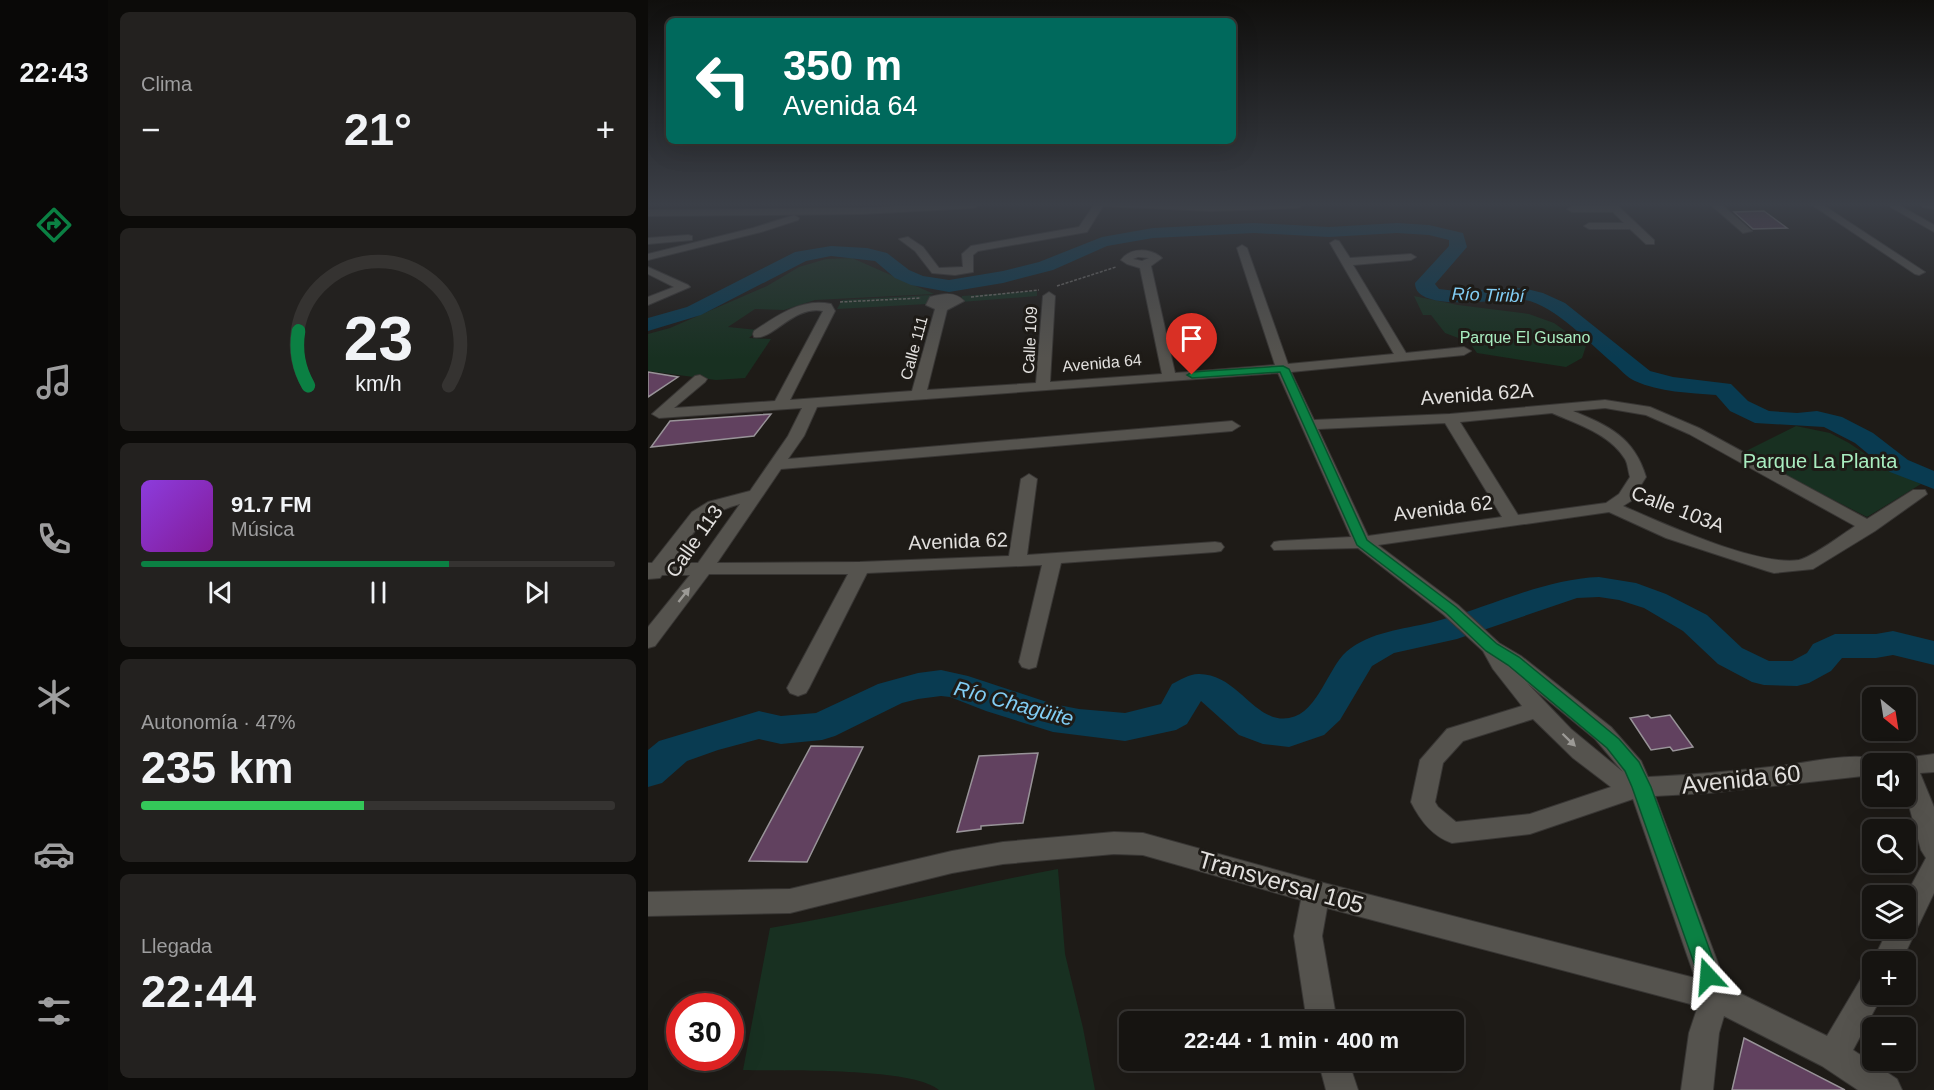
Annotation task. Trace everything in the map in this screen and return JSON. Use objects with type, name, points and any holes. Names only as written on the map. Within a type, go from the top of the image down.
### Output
[{"type":"street","points":[[924,256],[936,271],[955,272],[969,270],[967,256]]},
{"type":"street","points":[[1245,256],[1283,369],[1362,542],[1603,733],[1633,767],[1716,996],[1704,1033],[1698,1090]]},
{"type":"street","points":[[1342,256],[1402,357]]},
{"type":"street","points":[[1893,256],[1919,273]]},
{"type":"street","points":[[1346,262],[1411,257]]},
{"type":"street","points":[[1145,264],[1169,376]]},
{"type":"street","points":[[648,270],[684,287],[648,301]]},
{"type":"street","name":"Calle 109","points":[[1043,386],[1047,291]]},
{"type":"street","points":[[759,334],[796,309],[816,306],[827,308],[829,311],[780,406]]},
{"type":"street","name":"Calle 111","points":[[918,396],[942,307]]},
{"type":"street","name":"Avenida 64","points":[[700,379],[659,414],[1283,369],[1464,351]]},
{"type":"street","name":"Calle 113","points":[[648,641],[703,570],[796,436],[812,403]]},
{"type":"street","name":"Avenida 62A","points":[[1308,425],[1450,418],[1605,404],[1650,411],[1694,431],[1869,527]]},
{"type":"street","name":"Calle 103A","points":[[1554,409],[1590,424],[1616,440],[1634,460],[1638,477],[1625,497],[1611,507]]},
{"type":"street","points":[[1450,418],[1514,522]]},
{"type":"street","points":[[774,465],[1232,426]]},
{"type":"street","points":[[1017,561],[1029,479]]},
{"type":"street","name":"Calle 103A","points":[[1611,507],[1671,534],[1774,567],[1806,566],[1919,494]]},
{"type":"street","name":"Calle 113","points":[[651,573],[698,516],[714,506],[753,495]]},
{"type":"street","name":"Avenida 62","points":[[1280,546],[1362,542],[1611,507]]},
{"type":"street","name":"Avenida 62","points":[[651,573],[860,568],[1017,561],[1215,547]]},
{"type":"street","points":[[1029,662],[1053,559]]},
{"type":"street","points":[[798,688],[860,568]]},
{"type":"street","points":[[1476,633],[1498,663],[1538,709],[1582,752],[1613,778],[1641,787]]},
{"type":"street","name":"Avenida 60","points":[[1538,709],[1455,735],[1432,760],[1423,802],[1429,814],[1452,833],[1530,824],[1641,787],[1709,784],[1862,766]]},
{"type":"street","points":[[1916,765],[1934,763]]},
{"type":"street","points":[[1916,790],[1934,850]]},
{"type":"street","name":"Transversal 105","points":[[648,904],[790,901],[992,855],[1114,843],[1143,844],[1316,893],[1716,996],[1833,1055],[1886,1090]]},
{"type":"street","points":[[1916,903],[1934,866]]},
{"type":"street","points":[[1316,893],[1308,936],[1320,1011]]},
{"type":"street","points":[[1833,1055],[1862,1004]]},
{"type":"street","points":[[1336,1071],[1342,1090]]},
{"type":"path","points":[[971,297],[1047,291],[1116,267]]},
{"type":"path","points":[[838,302],[924,298]]},
{"type":"green space","points":[[852,258],[934,294],[815,300],[784,310],[755,309],[728,327],[758,330],[749,338],[771,339],[745,378],[716,380],[648,371],[648,334],[670,328],[767,286],[799,267],[826,259]]},
{"type":"green space","points":[[1037,291],[1037,296],[961,302],[962,296]]},
{"type":"green space","points":[[931,295],[927,304],[837,309],[842,300]]},
{"type":"green space","name":"Parque El Gusano","points":[[1414,296],[1458,305],[1529,314],[1554,323],[1586,346],[1582,358],[1566,367],[1477,353],[1469,342],[1445,333],[1431,315],[1423,315]]},
{"type":"green space","name":"Parque La Planta","points":[[1796,426],[1830,433],[1889,470],[1921,484],[1867,517],[1742,453]]},
{"type":"green space","points":[[1058,869],[1065,954],[1095,1090],[939,1090],[925,1083],[903,1077],[876,1074],[744,1070],[770,928]]},
{"type":"building","points":[[648,372],[678,377],[648,397]]},
{"type":"building","points":[[771,414],[754,436],[651,447],[670,421]]},
{"type":"building","points":[[1648,715],[1651,718],[1670,715],[1693,747],[1673,751],[1670,747],[1651,750],[1630,718]]},
{"type":"building","points":[[811,746],[863,747],[807,862],[749,861]]},
{"type":"building","points":[[1038,753],[1023,823],[981,826],[981,829],[957,832],[979,756]]},
{"type":"building","points":[[1744,1038],[1845,1090],[1732,1090]]},
{"type":"waterway","name":"Río Tiribí","points":[[648,325],[694,311],[802,256]]},
{"type":"waterway","name":"Río Tiribí","points":[[877,256],[902,274],[918,281],[949,286],[1003,277],[1046,266],[1070,256]]},
{"type":"waterway","name":"Río Tiribí","points":[[1450,256],[1425,283],[1425,288],[1432,293],[1456,297],[1513,294],[1536,297],[1558,307],[1642,376],[1673,384],[1723,389],[1739,406],[1764,418],[1797,420],[1817,418],[1833,422],[1864,438],[1899,466],[1934,481]]},
{"type":"waterway","name":"Río Chagüite","points":[[648,772],[673,751],[711,738],[759,725],[781,730],[822,726],[891,693],[941,683],[955,685],[999,702],[1053,718],[1125,727],[1163,720],[1174,714],[1185,693],[1198,687],[1217,692],[1252,725],[1263,730],[1289,733],[1311,725],[1327,710],[1360,658],[1384,644],[1445,631],[1575,588],[1599,587],[1619,590],[1636,593],[1655,601],[1695,623],[1730,656],[1764,673],[1797,674],[1819,662],[1825,652],[1835,646],[1876,646],[1893,643],[1934,653]]},
{"type":"route","points":[[1192,375],[1283,369],[1362,542],[1451,610],[1491,648],[1514,661],[1603,733],[1633,767],[1708,976]]}]
